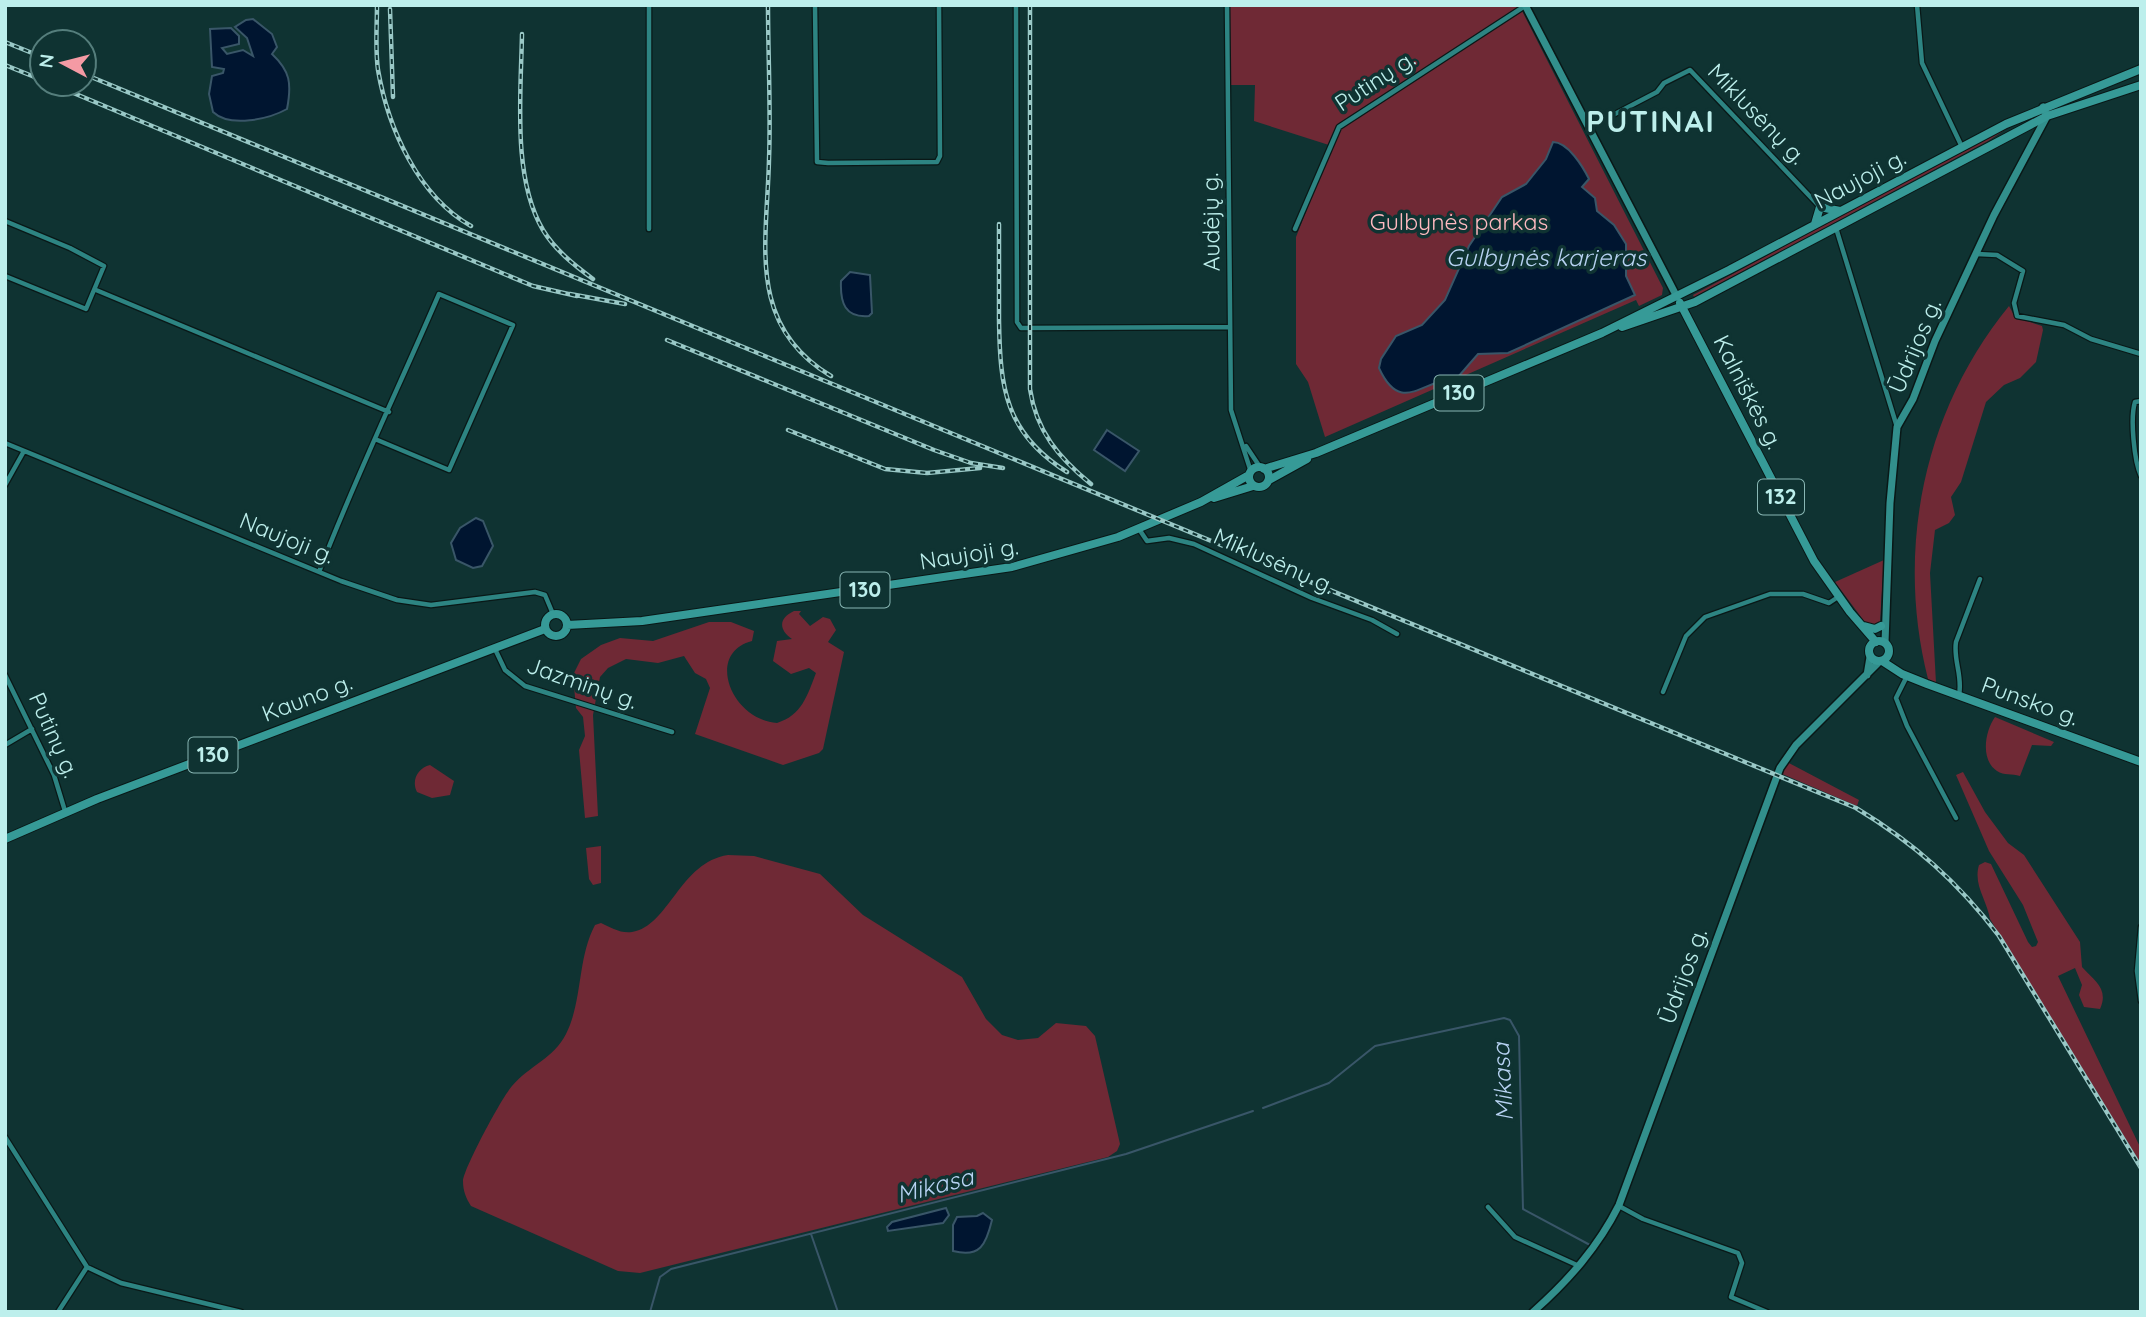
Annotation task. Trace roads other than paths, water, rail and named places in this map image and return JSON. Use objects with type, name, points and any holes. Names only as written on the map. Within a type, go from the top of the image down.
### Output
[{"type":"main road","name":"Putinų g.","points":[[1525,6],[1677,297]]},
{"type":"main road","name":"Naujoji g.","points":[[1269,480],[1316,453],[1602,333],[1677,297],[2043,107],[2141,69]]},
{"type":"main road","name":"Naujoji g.","points":[[1602,333],[1682,307],[2047,117],[2141,85]]},
{"type":"main road","points":[[2043,107],[2047,117]]},
{"type":"main road","name":"Ūdrijos g.","points":[[1866,679],[1883,622],[1896,427],[1913,399],[1935,341],[2047,117]]},
{"type":"main road","points":[[1815,224],[1820,207],[1840,211]]},
{"type":"main road","name":"Kalniškės g.","points":[[1677,297],[1814,561],[1875,646]]},
{"type":"main road","name":"Naujoji g.","points":[[1262,468],[1316,453]]},
{"type":"main road","points":[[1262,468],[1269,480]]},
{"type":"main road","name":"130","points":[[1250,474],[1262,468]]},
{"type":"main road","name":"Naujoji g.","points":[[567,625],[642,621],[990,572],[1055,557],[1139,529],[1201,502],[1250,474]]},
{"type":"main road","points":[[1250,474],[1254,486]]},
{"type":"main road","name":"130","points":[[1254,486],[1262,487],[1269,480]]},
{"type":"main road","name":"Naujoji g.","points":[[1201,502],[1254,486]]},
{"type":"main road","name":"Kalniškės g.","points":[[1850,612],[1875,646]]},
{"type":"main road","points":[[545,629],[545,620],[552,614],[562,616],[567,625]]},
{"type":"main road","points":[[1862,625],[1871,628],[1883,622]]},
{"type":"main road","name":"130","points":[[545,629],[553,636],[559,635],[567,625]]},
{"type":"main road","name":"Kauno g.","points":[[5,839],[65,811],[545,629]]},
{"type":"main road","name":"Punsko g.","points":[[1875,646],[1888,653],[1892,662],[1907,675]]},
{"type":"main road","name":"Punsko g.","points":[[1875,646],[1881,661],[1907,675],[2141,762]]},
{"type":"main road","points":[[1881,661],[1888,653]]},
{"type":"main road","name":"Ūdrijos g.","points":[[1533,1312],[1580,1267],[1619,1206],[1777,775],[1790,752],[1866,679],[1881,661]]},
{"type":"street","points":[[649,5],[649,229]]},
{"type":"street","points":[[815,5],[817,162],[934,163],[940,156],[939,5]]},
{"type":"street","points":[[1016,5],[1017,322],[1021,328],[1230,327]]},
{"type":"street","name":"Audėjų g.","points":[[1227,5],[1231,410],[1241,436],[1250,474]]},
{"type":"street","points":[[1917,5],[1922,63],[1962,147]]},
{"type":"street","name":"Putinų g.","points":[[1295,229],[1339,127],[1525,6]]},
{"type":"street","name":"Miklusėnų g.","points":[[1589,128],[1657,92],[1664,83],[1690,70],[1820,207]]},
{"type":"street","points":[[5,221],[104,266],[89,305],[82,309],[5,275]]},
{"type":"street","points":[[1836,226],[1896,427]]},
{"type":"street","points":[[1977,254],[1997,255],[2023,271],[2014,303],[2017,316],[2064,325],[2091,339],[2141,354]]},
{"type":"street","points":[[96,290],[389,412]]},
{"type":"street","points":[[319,572],[375,439],[439,294],[513,325],[449,470],[375,439]]},
{"type":"street","points":[[2141,401],[2135,402],[2133,414],[2136,462],[2141,476]]},
{"type":"street","name":"Audėjų g.","points":[[1241,436],[1262,468]]},
{"type":"street","name":"Naujoji g.","points":[[5,443],[319,572],[397,600],[422,604],[535,592],[545,594],[552,614]]},
{"type":"street","points":[[5,485],[24,450]]},
{"type":"street","name":"Miklusėnų g.","points":[[1139,529],[1147,541],[1169,538],[1194,544],[1301,593],[1383,625],[1397,634]]},
{"type":"street","points":[[1958,695],[1961,682],[1954,652],[1980,579]]},
{"type":"street","points":[[1663,692],[1686,636],[1705,617],[1770,594],[1803,594],[1829,603],[1839,596]]},
{"type":"street","name":"Jazminų g.","points":[[494,648],[505,670],[525,686],[672,732]]},
{"type":"street","name":"Putinų g.","points":[[5,675],[54,775],[65,811]]},
{"type":"street","points":[[1907,675],[1896,698],[1907,726],[1956,818]]},
{"type":"street","points":[[5,745],[32,729]]},
{"type":"street","points":[[2141,927],[2141,1001]]},
{"type":"street","points":[[5,1137],[87,1267],[121,1283],[241,1312]]},
{"type":"street","points":[[1619,1206],[1643,1219],[1738,1253],[1742,1263],[1731,1297],[1768,1312]]},
{"type":"street","points":[[1488,1207],[1515,1237],[1580,1267]]},
{"type":"street","points":[[58,1312],[87,1267]]},
{"type":"water","points":[[253,19],[272,34],[277,47],[272,54],[283,66],[288,78],[287,109],[260,119],[229,120],[213,112],[209,94],[212,76],[223,73],[224,69],[212,67],[210,29],[231,28],[239,36],[239,44],[222,48],[227,54],[243,50],[253,56],[247,38],[235,27]]},
{"type":"water","name":"Gulbynės karjeras","points":[[1553,142],[1564,146],[1579,162],[1589,179],[1582,187],[1595,198],[1597,211],[1614,225],[1626,244],[1626,276],[1635,295],[1508,353],[1478,354],[1458,377],[1445,379],[1413,392],[1396,390],[1387,382],[1379,368],[1381,359],[1396,336],[1422,325],[1445,300],[1469,246],[1502,197],[1526,184],[1546,159]]},
{"type":"water","points":[[850,272],[870,275],[872,313],[869,316],[849,312],[843,302],[841,281]]},
{"type":"water","points":[[1107,430],[1139,451],[1125,471],[1094,450]]},
{"type":"water","points":[[476,518],[483,521],[493,546],[482,566],[473,568],[456,560],[451,543],[460,528]]},
{"type":"water","points":[[946,1208],[949,1215],[943,1223],[888,1231],[887,1227],[892,1222]]},
{"type":"water","points":[[983,1213],[992,1220],[984,1243],[970,1253],[953,1251],[953,1225],[957,1217]]},
{"type":"waterway","name":"Mikasa","points":[[1263,1108],[1329,1083],[1375,1046],[1504,1018],[1510,1020],[1519,1036],[1523,1209],[1590,1245]]},
{"type":"waterway","name":"Mikasa","points":[[650,1312],[660,1277],[671,1269],[1126,1154],[1253,1111]]},
{"type":"waterway","points":[[811,1234],[838,1312]]},
{"type":"railway","points":[[377,5],[378,70],[389,115],[398,137],[421,179],[452,213],[471,226]]},
{"type":"railway","points":[[768,5],[770,141],[765,251],[767,280],[774,307],[785,332],[804,355],[831,376]]},
{"type":"railway","points":[[1030,5],[1030,389],[1038,418],[1051,442],[1059,454],[1091,484]]},
{"type":"railway","points":[[390,9],[393,97]]},
{"type":"railway","points":[[522,34],[520,135],[526,186],[533,209],[553,244],[593,279]]},
{"type":"railway","points":[[5,42],[28,51]]},
{"type":"railway","points":[[5,65],[28,74]]},
{"type":"railway","points":[[98,80],[1856,808],[1897,835],[1934,865],[1968,898],[1999,936],[2141,1168]]},
{"type":"railway","points":[[85,98],[533,286],[577,296]]},
{"type":"railway","points":[[999,224],[1001,367],[1010,407],[1030,441],[1067,472]]},
{"type":"railway","points":[[570,294],[625,304]]},
{"type":"railway","points":[[667,340],[934,450],[971,463],[1003,468]]},
{"type":"railway","points":[[788,430],[885,469],[927,473],[980,468]]},
{"type":"district","name":"PUTINAI","points":[[1651,122]]},
{"type":"park label","name":"Gulbynės parkas","points":[[1459,222]]}]
